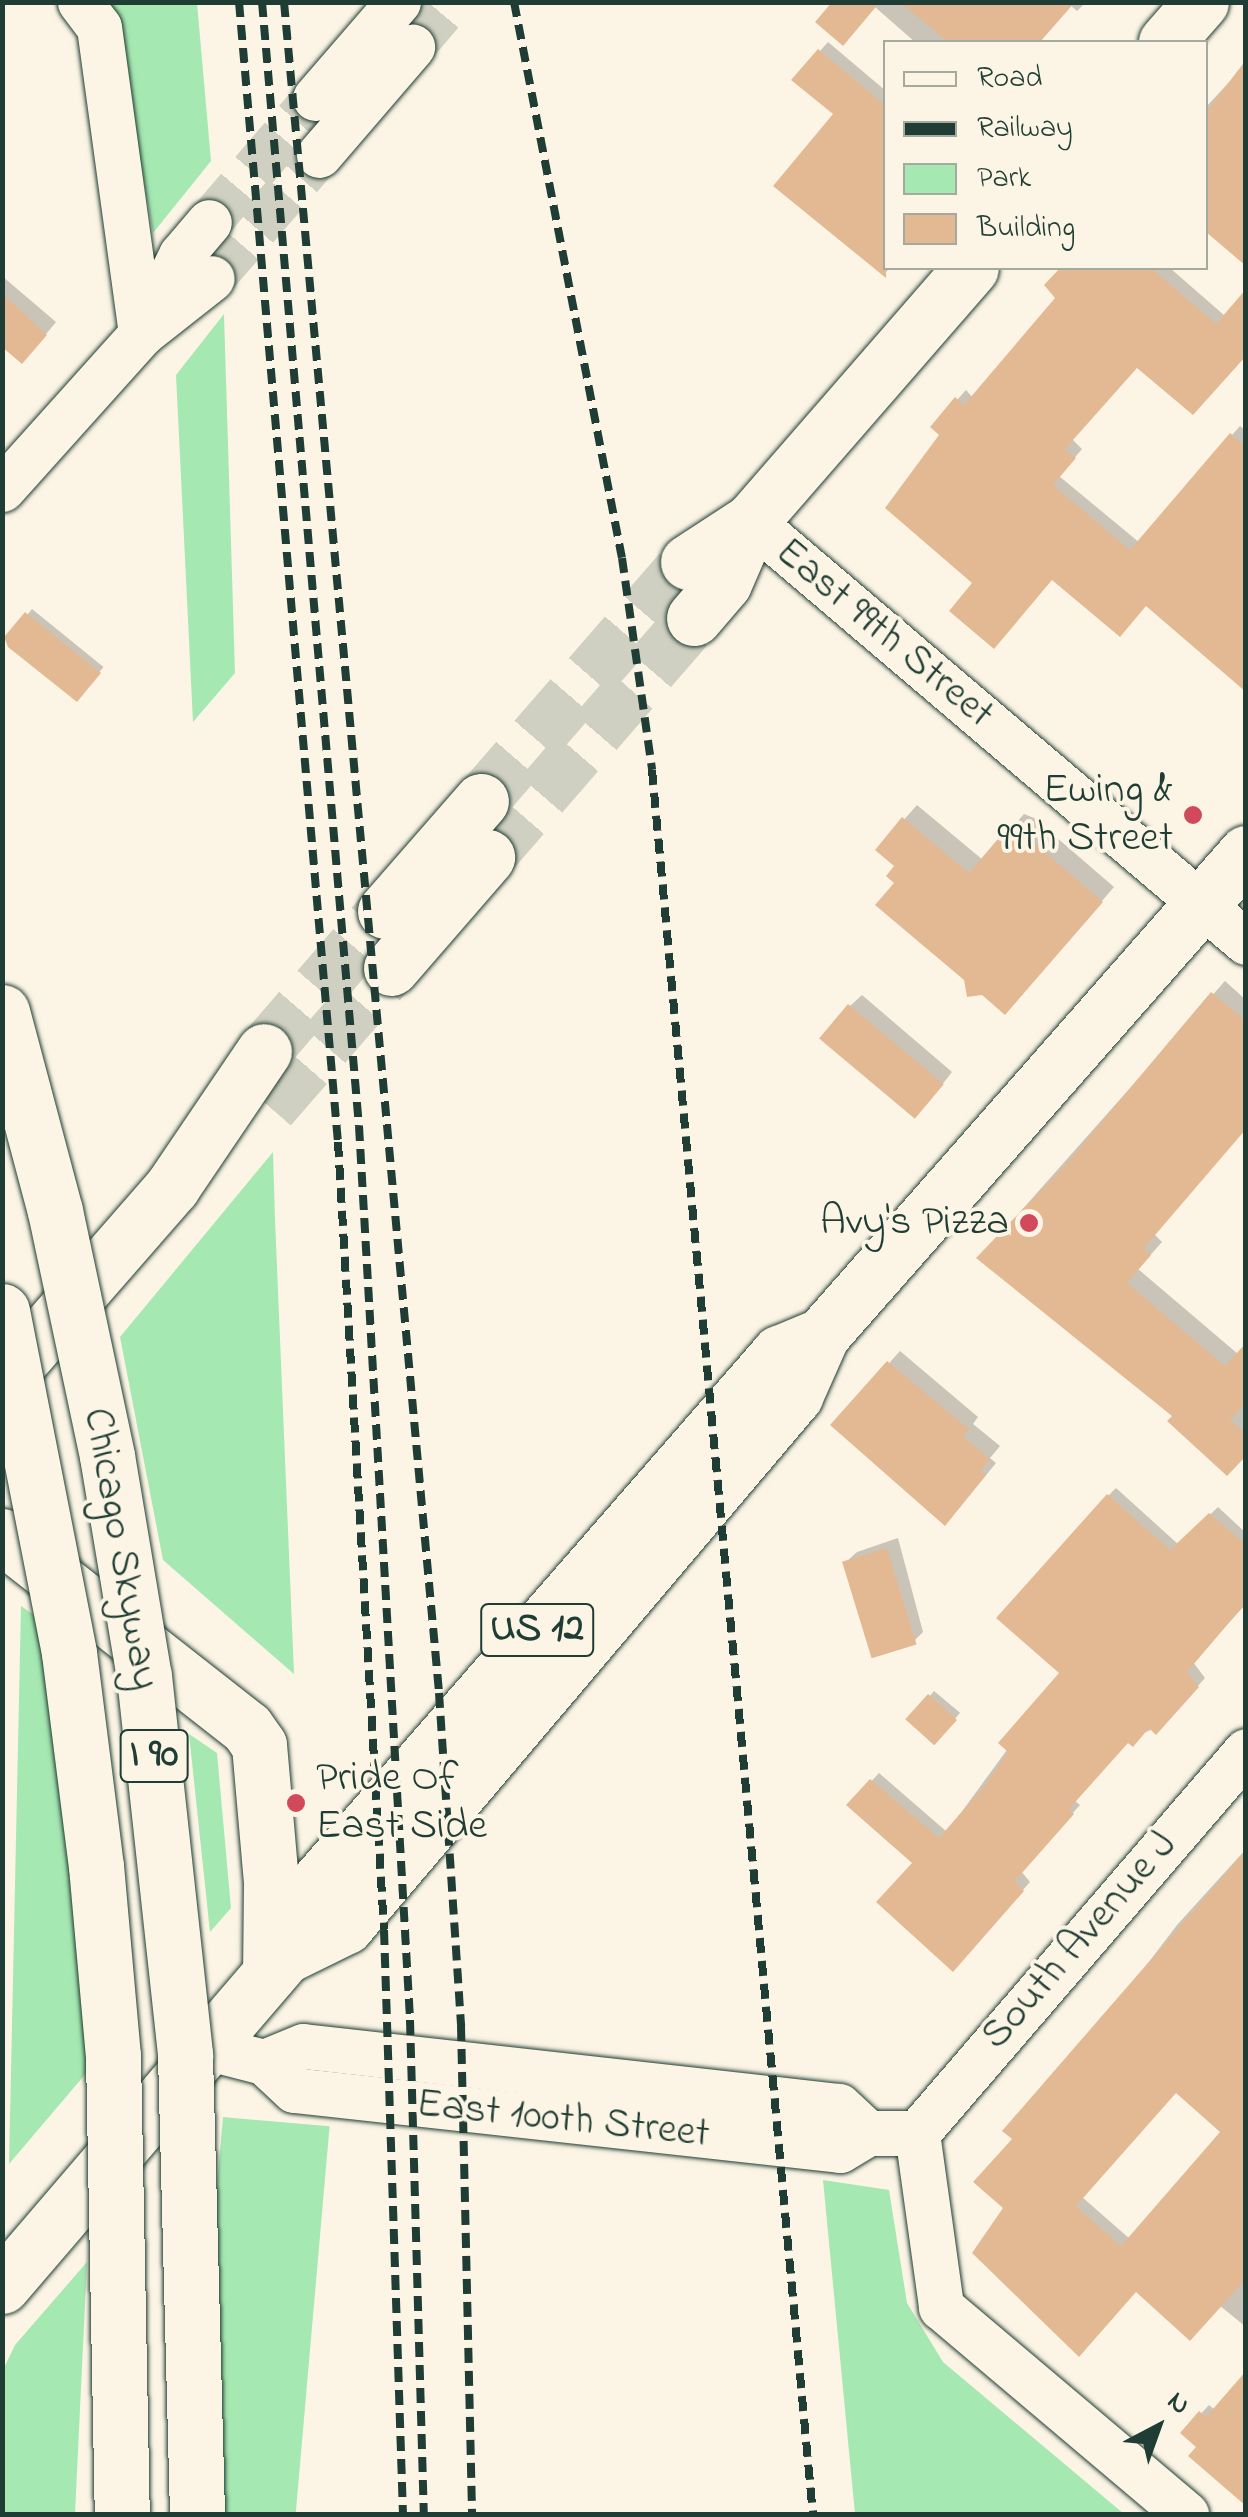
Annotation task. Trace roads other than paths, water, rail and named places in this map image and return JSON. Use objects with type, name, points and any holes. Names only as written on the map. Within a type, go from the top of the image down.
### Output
[{"type":"main road","points":[[1168,40],[1201,2]]},
{"type":"main road","points":[[688,562],[751,521],[969,270]]},
{"type":"main road","points":[[694,618],[724,583],[751,521]]},
{"type":"main road","points":[[385,911],[481,801]]},
{"type":"main road","name":"US 12","points":[[2,2286],[277,1964],[318,1882],[778,1353],[822,1336],[1246,853]]},
{"type":"main road","points":[[392,968],[487,857]]},
{"type":"main road","name":"Chicago Skyway","points":[[2,1012],[103,1438],[144,1676],[185,2055],[197,2514]]},
{"type":"main road","points":[[2,1382],[172,1187],[264,1051]]},
{"type":"main road","points":[[172,1187],[270,1108]]},
{"type":"main road","name":"Chicago Skyway","points":[[2,1312],[70,1654],[96,1866],[113,2056],[122,2514]]},
{"type":"main road","points":[[2,1536],[247,1728],[259,1745],[277,1964]]},
{"type":"street","points":[[80,2],[99,27],[141,334]]},
{"type":"street","points":[[315,98],[398,2]]},
{"type":"street","points":[[318,155],[412,47]]},
{"type":"street","points":[[141,334],[181,255],[210,222]]},
{"type":"street","points":[[2,490],[141,334],[212,278]]},
{"type":"street","name":"East 99th Street","points":[[751,521],[1246,942]]},
{"type":"street","name":"South Avenue J","points":[[917,2133],[1246,1750]]},
{"type":"street","name":"East 100th Street","points":[[209,2048],[264,2062],[303,2046],[839,2106],[868,2133],[917,2133]]},
{"type":"street","points":[[917,2133],[941,2307],[1186,2514]]},
{"type":"tunnel","points":[[412,47],[450,2]]},
{"type":"tunnel","points":[[209,222],[315,98]]},
{"type":"tunnel","points":[[212,278],[319,155]]},
{"type":"tunnel","points":[[481,801],[688,562]]},
{"type":"tunnel","points":[[487,857],[694,618]]},
{"type":"tunnel","points":[[264,1051],[385,911]]},
{"type":"tunnel","points":[[270,1107],[391,968]]},
{"type":"railway","points":[[239,2],[338,1142],[384,1930],[403,2514]]},
{"type":"railway","points":[[262,2],[359,1126],[410,2020],[424,2514]]},
{"type":"railway","points":[[284,2],[439,1693],[461,2026],[472,2514]]},
{"type":"railway","points":[[514,2],[622,558],[652,770],[813,2514]]},
{"type":"place","name":"Ewing & 99th Street","points":[[1193,815]]},
{"type":"place","name":"Avy's Pizza","points":[[1029,1223]]},
{"type":"place","name":"Pride Of East Side","points":[[296,1803]]}]
